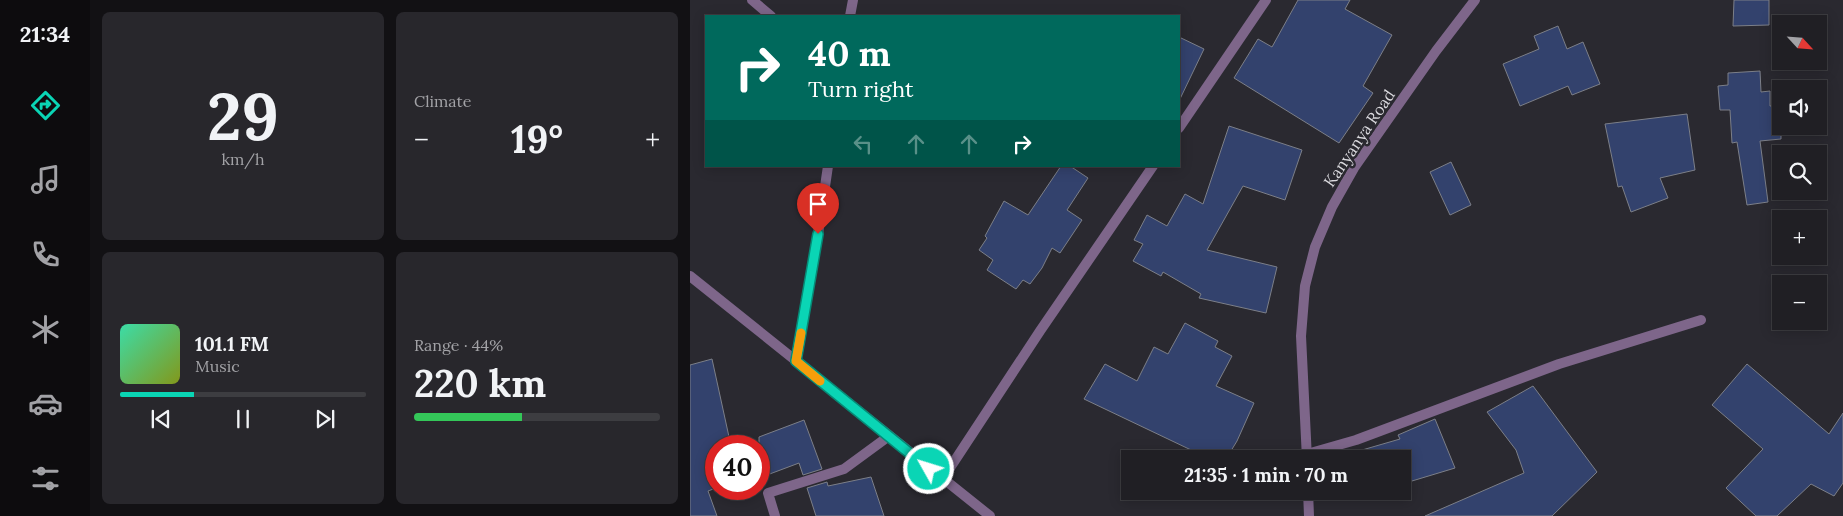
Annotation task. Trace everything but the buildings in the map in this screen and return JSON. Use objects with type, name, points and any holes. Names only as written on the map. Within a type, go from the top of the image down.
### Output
[{"type":"street","points":[[752,0],[770,15]]},
{"type":"street","points":[[850,15],[853,0]]},
{"type":"street","points":[[1180,127],[1266,0]]},
{"type":"street","name":"Kanyanya Road","points":[[1307,450],[1301,336],[1306,286],[1315,247],[1332,207],[1354,168],[1436,51],[1475,0]]},
{"type":"street","points":[[796,361],[828,167]]},
{"type":"street","points":[[942,480],[1152,167]]},
{"type":"street","points":[[690,276],[942,480],[990,516]]},
{"type":"street","points":[[1325,450],[1559,364],[1701,320]]},
{"type":"street","points":[[775,516],[768,493],[844,469],[889,436]]},
{"type":"street","points":[[1308,500],[1309,516]]},
{"type":"slow traffic","points":[[801,333],[796,361],[820,381]]},
{"type":"route","points":[[818,234],[796,361],[929,469]]}]
